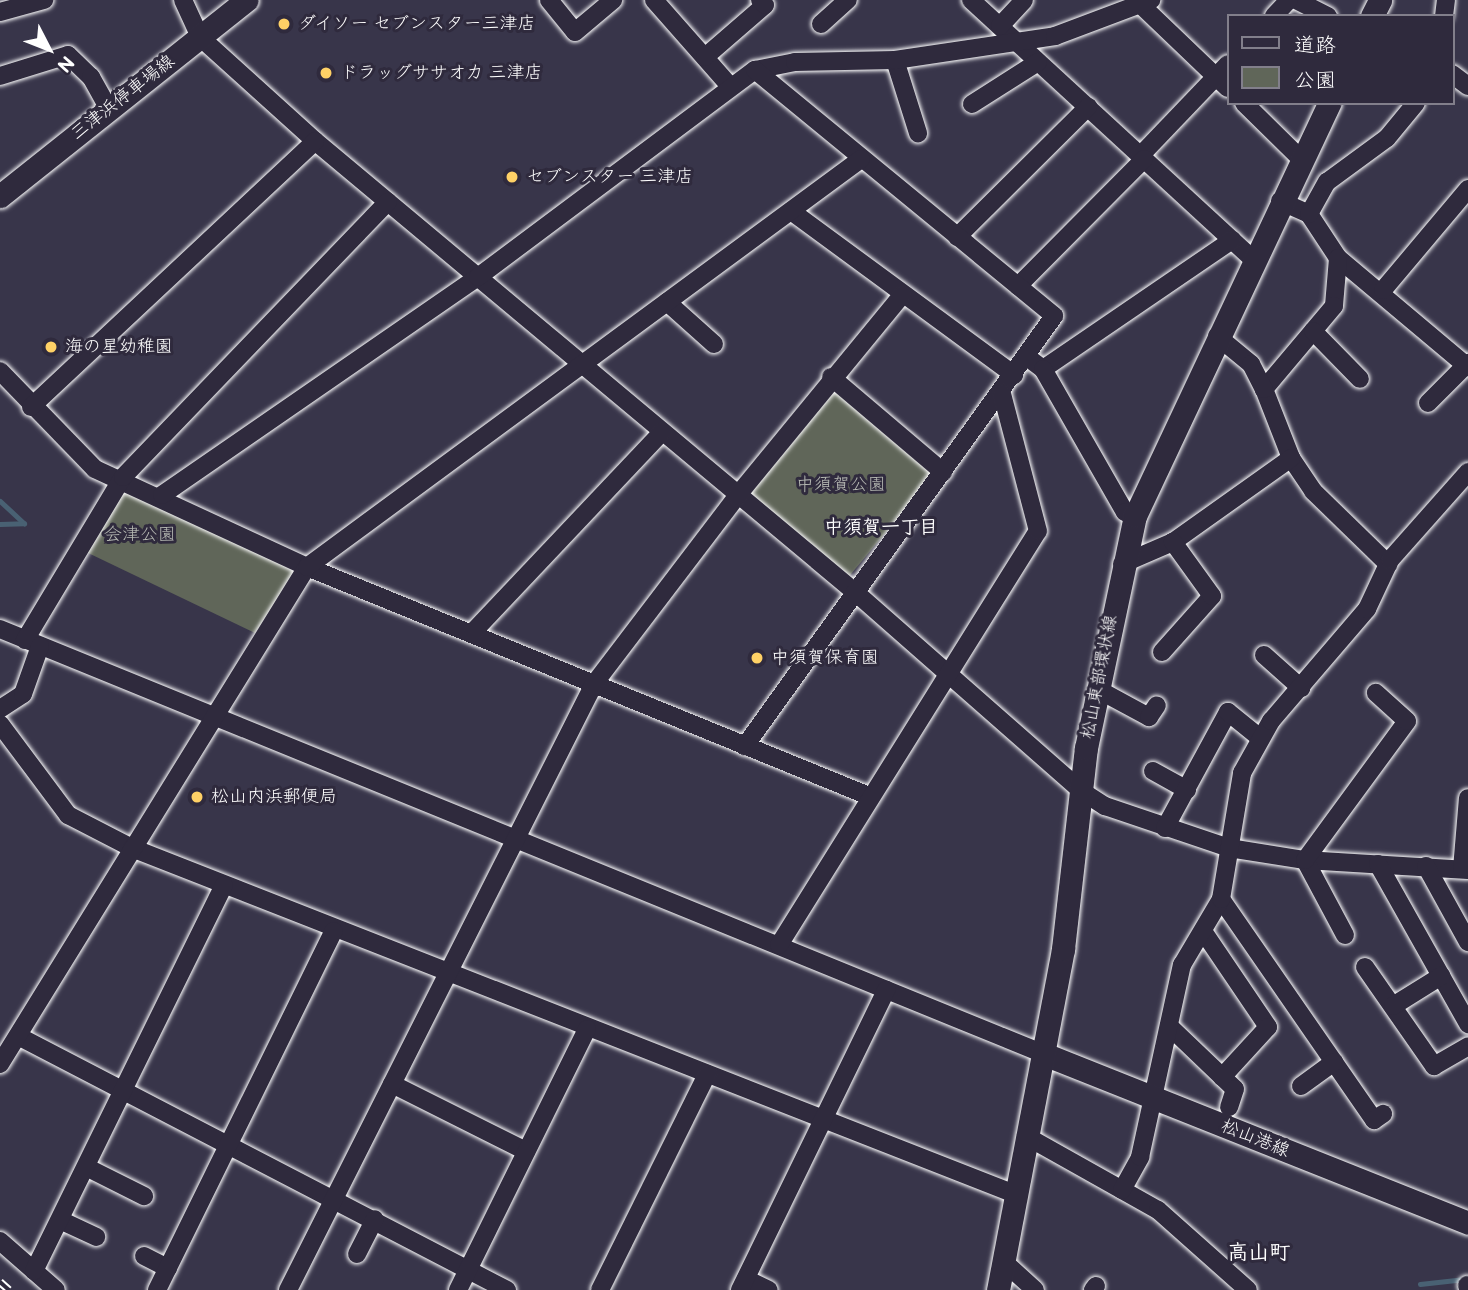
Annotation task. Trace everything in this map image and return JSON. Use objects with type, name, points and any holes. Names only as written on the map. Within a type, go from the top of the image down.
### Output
[{"type":"main road","name":"三津浜停車場線","points":[[0,196],[246,0]]},
{"type":"main road","name":"松山東部環状線","points":[[998,1290],[1044,1054],[1080,790],[1122,564],[1135,516],[1217,335],[1328,105]]},
{"type":"main road","name":"松山港線","points":[[1044,1054],[1468,1223]]},
{"type":"street","points":[[0,12],[44,0]]},
{"type":"street","points":[[183,0],[200,37],[315,141],[580,366],[855,593],[1080,790],[1165,828],[1229,848],[1305,860],[1465,870],[1468,798]]},
{"type":"street","points":[[549,0],[575,32],[613,0]]},
{"type":"street","points":[[654,0],[729,85]]},
{"type":"street","points":[[705,57],[765,5],[760,0]]},
{"type":"street","points":[[821,24],[848,0]]},
{"type":"street","points":[[971,0],[1253,259]]},
{"type":"street","points":[[1000,26],[1024,0]]},
{"type":"street","points":[[1276,14],[1289,0]]},
{"type":"street","points":[[1296,0],[1324,14]]},
{"type":"street","points":[[162,495],[478,277],[729,85],[755,70],[795,62],[895,60],[1016,41],[1093,26],[1146,2],[1224,76],[1018,286]]},
{"type":"street","points":[[0,76],[68,55],[91,77],[109,110]]},
{"type":"street","points":[[895,60],[918,133]]},
{"type":"street","points":[[972,103],[1038,62]]},
{"type":"street","points":[[745,746],[1002,394],[1054,316],[755,70]]},
{"type":"street","points":[[1246,105],[1301,159]]},
{"type":"street","points":[[1309,214],[1328,182],[1387,138],[1414,105]]},
{"type":"street","points":[[957,237],[1088,107]]},
{"type":"street","points":[[31,407],[315,141]]},
{"type":"street","points":[[0,1064],[211,719],[307,568],[861,159]]},
{"type":"street","points":[[1383,290],[1468,189]]},
{"type":"street","points":[[1280,201],[1309,214],[1338,258],[1383,290],[1467,365],[1428,403]]},
{"type":"street","points":[[0,709],[23,694],[33,643],[123,477],[388,202]]},
{"type":"street","points":[[791,211],[1014,375]]},
{"type":"street","points":[[1043,369],[1231,240]]},
{"type":"street","points":[[1264,389],[1334,306],[1338,258]]},
{"type":"street","points":[[288,1290],[513,837],[594,684],[831,377],[903,294]]},
{"type":"street","points":[[667,302],[714,344]]},
{"type":"street","points":[[1313,331],[1360,379]]},
{"type":"street","points":[[1217,335],[1251,364],[1264,389],[1291,458],[1313,491],[1388,564]]},
{"type":"street","points":[[1027,357],[1043,369],[1125,512],[1135,516]]},
{"type":"street","points":[[0,370],[31,407],[95,469],[123,477],[162,495],[307,568],[473,632],[869,796]]},
{"type":"street","points":[[831,377],[943,472]]},
{"type":"street","points":[[779,945],[869,796],[1038,531],[1002,394]]},
{"type":"street","points":[[473,632],[662,432]]},
{"type":"street","points":[[1122,564],[1173,542],[1291,458]]},
{"type":"street","points":[[1122,1190],[1140,1157],[1182,965],[1221,899],[1242,773],[1260,738],[1367,610],[1388,564],[1468,472]]},
{"type":"street","points":[[1162,652],[1212,596],[1173,542]]},
{"type":"street","points":[[0,629],[211,719],[513,837],[1044,1054]]},
{"type":"street","points":[[1264,655],[1301,688]]},
{"type":"street","points":[[1098,690],[1149,717],[1157,705]]},
{"type":"street","points":[[1305,860],[1407,721],[1376,693]]},
{"type":"street","points":[[1165,828],[1228,712],[1260,738]]},
{"type":"street","points":[[0,724],[68,815],[132,848],[334,931],[1015,1194]]},
{"type":"street","points":[[1153,771],[1187,790]]},
{"type":"street","points":[[1305,860],[1345,935]]},
{"type":"street","points":[[1378,864],[1468,1024]]},
{"type":"street","points":[[1426,866],[1468,942]]},
{"type":"street","points":[[34,1271],[224,885]]},
{"type":"street","points":[[1221,899],[1374,1120],[1383,1114]]},
{"type":"street","points":[[157,1290],[334,931]]},
{"type":"street","points":[[1203,931],[1268,1027],[1222,1077]]},
{"type":"street","points":[[1365,967],[1434,1066],[1468,1046]]},
{"type":"street","points":[[1392,1006],[1441,976]]},
{"type":"street","points":[[769,1290],[743,1285],[825,1121],[886,990]]},
{"type":"street","points":[[1169,1026],[1235,1089],[1229,1107]]},
{"type":"street","points":[[458,1290],[587,1029]]},
{"type":"street","points":[[18,1035],[334,1196],[507,1290]]},
{"type":"street","points":[[1301,1086],[1334,1062]]},
{"type":"street","points":[[600,1290],[707,1074]]},
{"type":"street","points":[[392,1084],[526,1151]]},
{"type":"street","points":[[1026,1136],[1122,1190],[1186,1231],[1248,1290]]},
{"type":"street","points":[[86,1167],[144,1196]]},
{"type":"street","points":[[357,1254],[375,1219]]},
{"type":"street","points":[[60,1220],[96,1237]]},
{"type":"street","points":[[0,1241],[56,1290]]},
{"type":"street","points":[[144,1256],[168,1268]]},
{"type":"street","points":[[1003,1261],[1035,1290]]},
{"type":"green space","name":"中須賀公園","points":[[832,385],[936,472],[846,580],[741,493]]},
{"type":"green space","name":"会津公園","points":[[125,483],[296,572],[255,633],[84,551]]},
{"type":"waterway","points":[[0,501],[24,523]]},
{"type":"waterway","points":[[0,524],[24,523]]},
{"type":"waterway","points":[[1420,1284],[1465,1279]]},
{"type":"railway","points":[[0,1282],[9,1290]]},
{"type":"place","name":"ダイソー セブンスター三津店","points":[[284,24]]},
{"type":"place","name":"ドラッグササオカ 三津店","points":[[326,73]]},
{"type":"place","name":"セブンスター 三津店","points":[[512,177]]},
{"type":"place","name":"海の星幼稚園","points":[[51,347]]},
{"type":"place","name":"中須賀保育園","points":[[757,658]]},
{"type":"place","name":"松山内浜郵便局","points":[[197,797]]},
{"type":"district","name":"中須賀一丁目","points":[[881,528]]},
{"type":"district","name":"高山町","points":[[1259,1253]]}]
